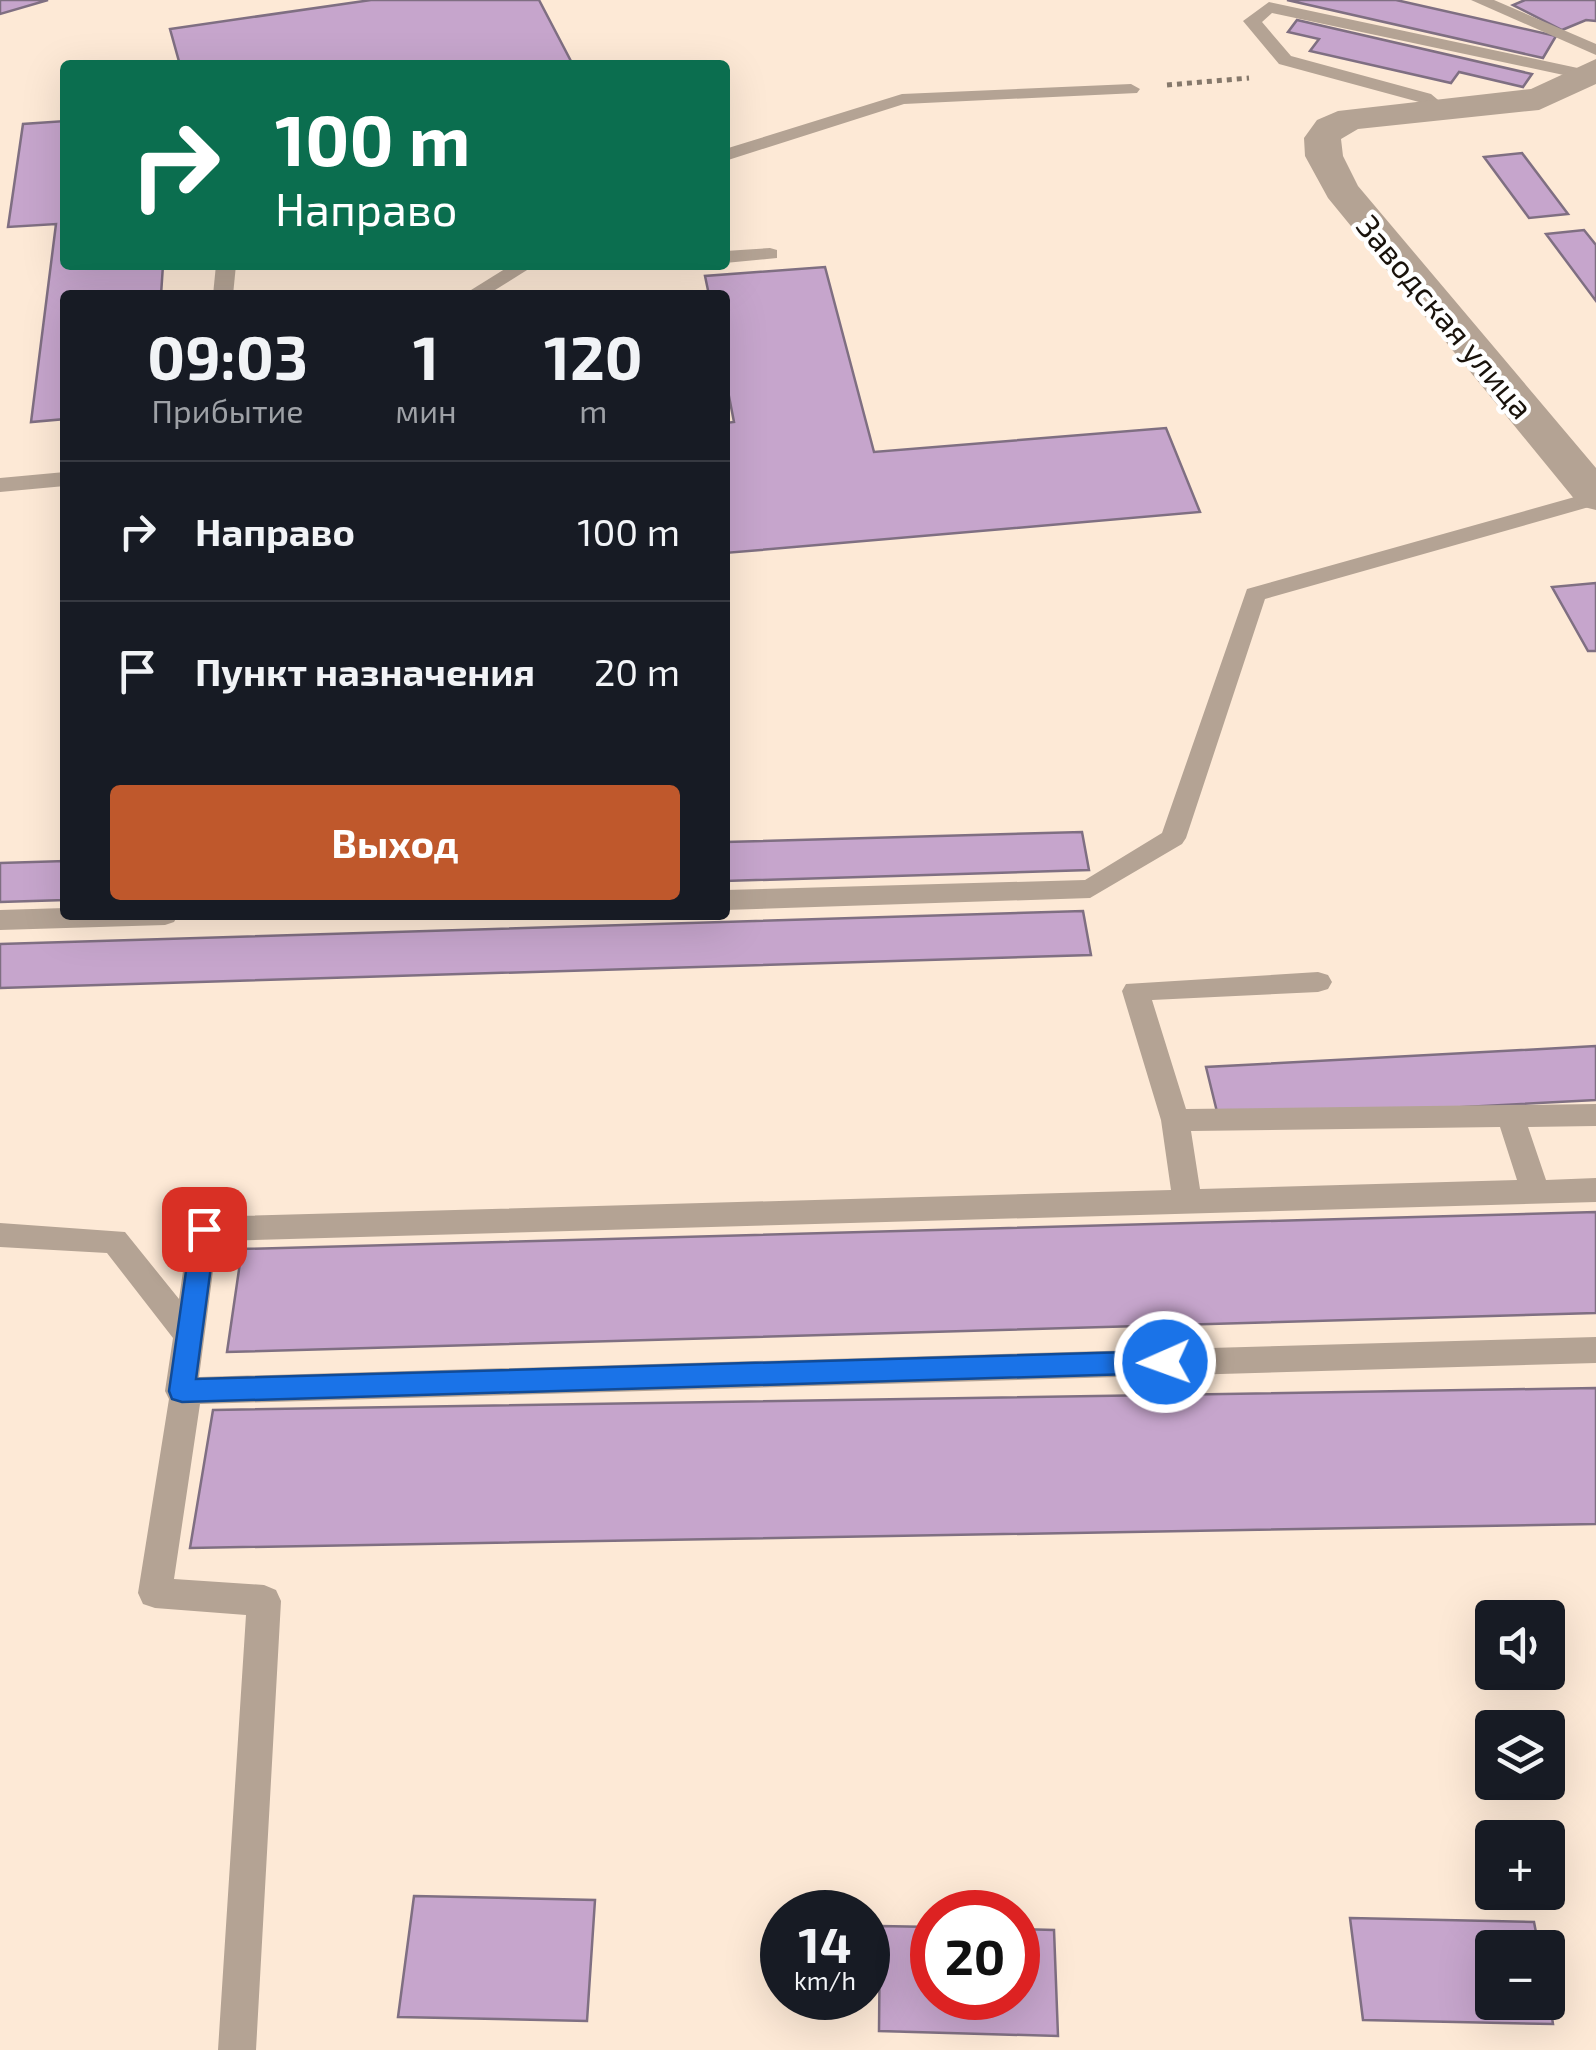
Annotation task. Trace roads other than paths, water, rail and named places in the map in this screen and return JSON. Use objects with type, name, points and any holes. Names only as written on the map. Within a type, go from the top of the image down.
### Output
[{"type":"street","points":[[1440,108],[1539,99],[1593,65]]},
{"type":"street","name":"Заводская улица","points":[[1440,108],[1351,119],[1330,128],[1322,138],[1324,156],[1341,190],[1596,497]]},
{"type":"lane","points":[[1480,0],[1593,65]]},
{"type":"lane","points":[[1440,108],[1424,98],[1285,60],[1252,21],[1269,7],[1593,65]]},
{"type":"lane","points":[[730,153],[902,99],[1130,89]]},
{"type":"lane","points":[[730,257],[770,254]]},
{"type":"lane","points":[[481,290],[516,270]]},
{"type":"lane","points":[[0,485],[60,479]]},
{"type":"lane","points":[[730,900],[1090,890],[1174,838],[1255,594],[1596,497]]},
{"type":"lane","points":[[0,920],[60,918]]},
{"type":"lane","points":[[1188,1203],[1175,1120],[1136,991],[1318,982]]},
{"type":"lane","points":[[1175,1120],[1596,1115]]},
{"type":"lane","points":[[1511,1118],[1536,1193]]},
{"type":"lane","points":[[1596,1190],[204,1229],[182,1391],[1596,1350]]},
{"type":"lane","points":[[0,1235],[114,1241],[189,1335]]},
{"type":"lane","points":[[186,1390],[155,1593],[264,1601],[237,2050]]}]
